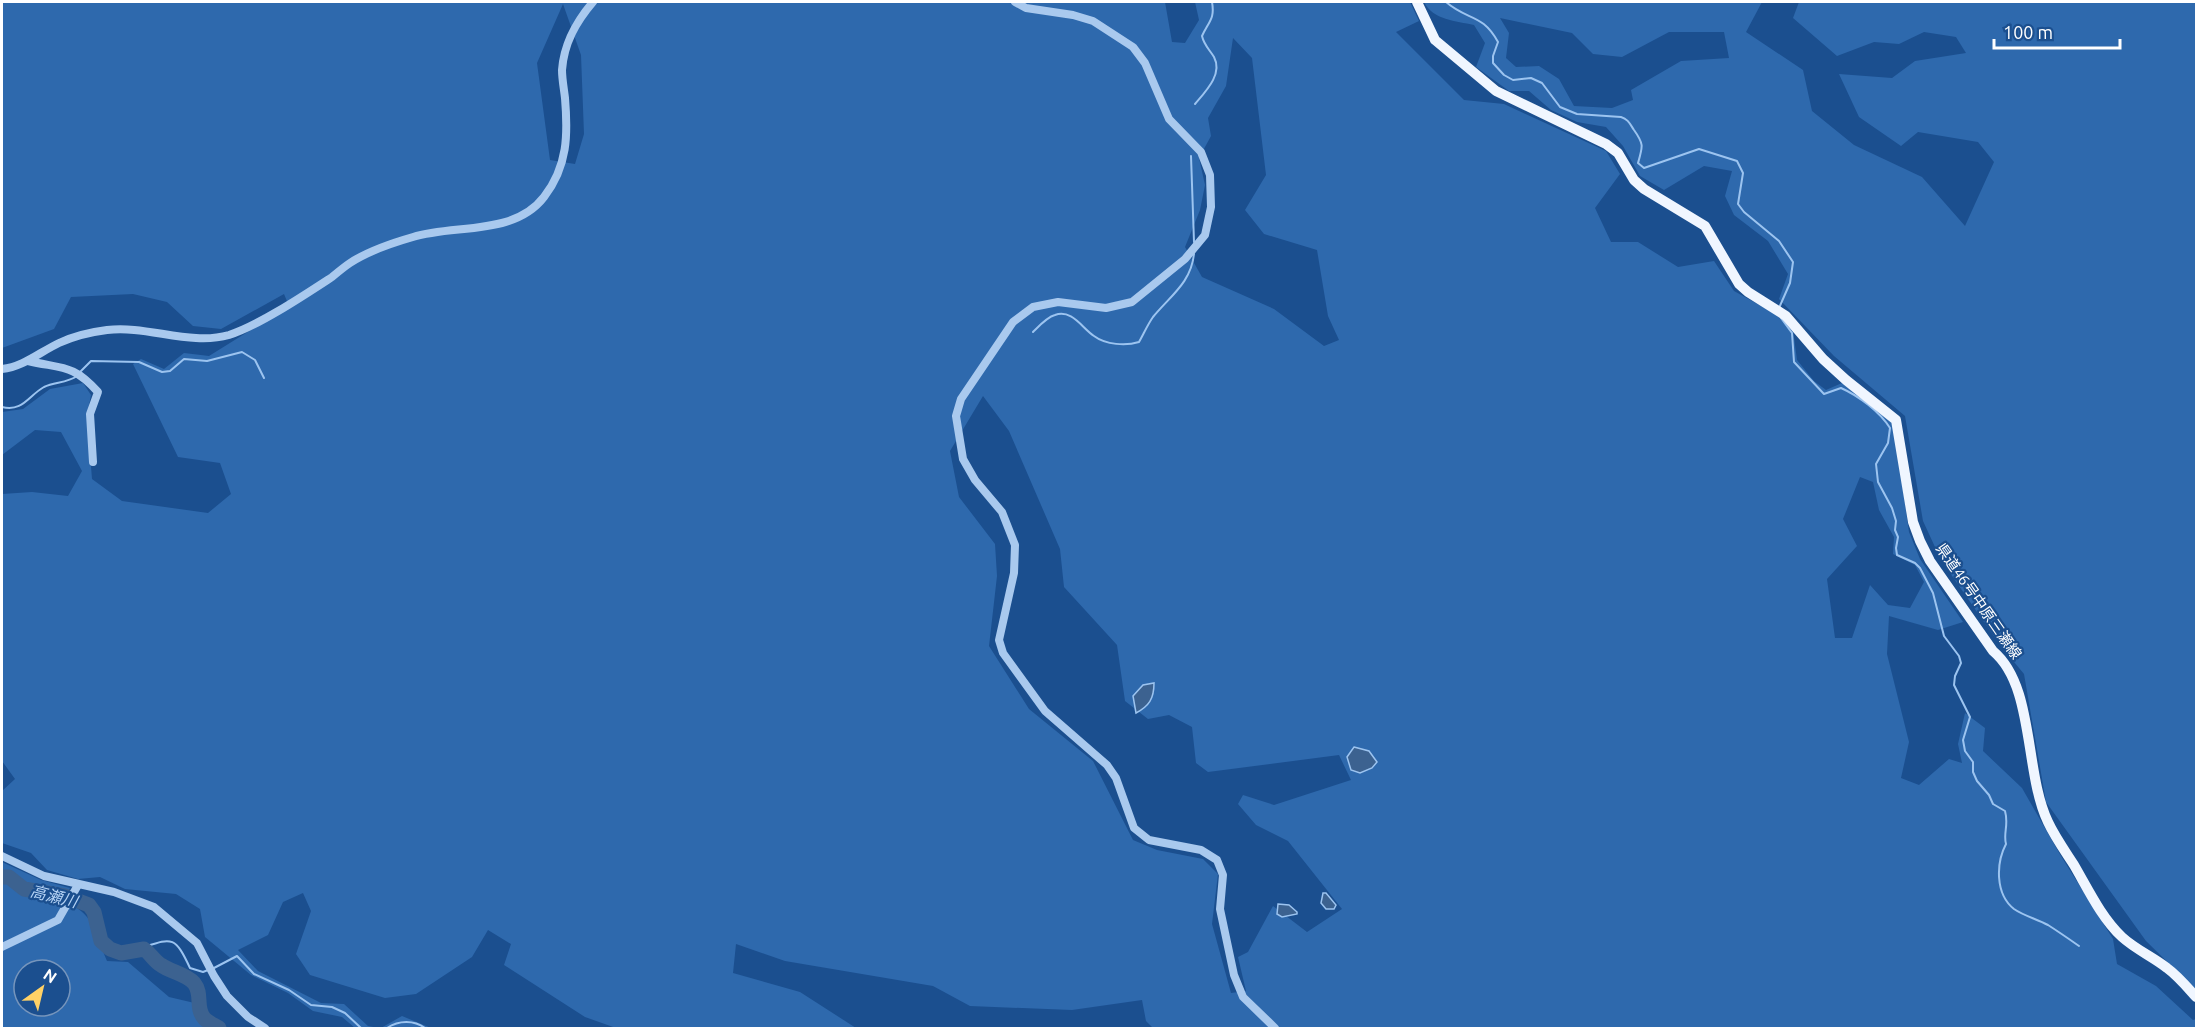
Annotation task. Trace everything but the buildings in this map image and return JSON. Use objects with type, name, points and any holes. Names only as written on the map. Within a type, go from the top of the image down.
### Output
[{"type":"main road","name":"県道46号中原三瀬線","points":[[1416,2],[1435,40],[1496,91],[1606,144],[1618,153],[1634,180],[1644,189],[1705,226],[1739,284],[1786,316],[1823,359],[1896,420],[1912,522],[1930,561],[1993,651],[2010,670],[2021,702],[2040,805],[2049,824],[2106,919],[2122,937],[2169,968],[2196,996]]},
{"type":"street","points":[[2,369],[28,361],[74,337],[107,330],[139,330],[214,338],[230,334],[270,314],[351,262],[382,248],[439,230],[486,226],[506,222],[522,215],[543,198],[563,164],[567,141],[562,71],[565,50],[571,33],[593,2]]},
{"type":"street","points":[[1016,2],[1026,8],[1073,15],[1093,21],[1133,47],[1146,63],[1169,118],[1201,152],[1210,175],[1211,207],[1205,235],[1185,259],[1132,302],[1106,308],[1058,302],[1033,307],[1013,322],[961,399],[956,416],[963,459],[975,480],[1002,512],[1015,545],[1014,573],[999,640],[1003,653],[1045,711],[1107,765],[1116,778],[1134,828],[1149,840],[1201,850],[1217,860],[1223,875],[1220,909],[1234,975],[1243,998],[1275,1029]]},
{"type":"street","points":[[28,361],[75,371],[84,377],[98,393],[90,414],[93,462]]},
{"type":"street","points":[[2,856],[77,889],[114,892],[154,907],[170,918],[196,943],[227,996],[248,1017],[265,1029]]},
{"type":"street","points":[[2,947],[58,920],[77,889]]},
{"type":"shaded area","points":[[2,2],[1165,2],[1172,42],[1185,43],[1199,20],[1195,2],[1410,2],[1419,21],[1396,32],[1464,100],[1504,104],[1606,151],[1620,174],[1595,208],[1611,242],[1638,242],[1678,267],[1714,261],[1734,291],[1774,313],[1793,330],[1797,360],[1814,381],[1826,390],[1842,383],[1890,418],[1895,432],[1909,532],[1920,559],[1963,622],[1938,630],[1889,616],[1887,654],[1909,742],[1901,778],[1919,785],[1949,759],[1962,763],[1958,744],[1965,713],[1985,728],[1983,751],[2022,788],[2113,939],[2117,964],[2156,986],[2193,1020],[2196,1019],[2196,1028],[1153,1028],[1146,1021],[1142,1000],[1072,1010],[970,1006],[933,986],[785,961],[736,944],[733,973],[800,992],[856,1028],[616,1028],[585,1017],[504,965],[511,944],[488,930],[472,957],[416,994],[385,998],[310,975],[296,954],[311,911],[303,893],[283,902],[268,935],[238,950],[258,971],[321,1003],[344,1004],[368,1026],[379,1028],[355,1028],[342,1017],[313,1011],[288,993],[251,975],[205,937],[200,909],[176,894],[125,889],[100,877],[78,879],[47,870],[31,853],[2,843],[2,791],[15,779],[2,761],[2,494],[32,492],[68,496],[82,471],[61,432],[35,430],[2,455],[2,412],[23,409],[50,389],[83,383],[91,395],[87,416],[92,479],[122,501],[208,513],[231,494],[220,463],[178,457],[133,364],[141,359],[164,369],[184,353],[209,356],[289,306],[284,294],[221,329],[193,326],[167,302],[133,294],[71,297],[54,329],[2,348]],"holes":[[[563,4],[581,55],[584,134],[575,164],[550,160],[537,63]],[[1233,38],[1252,58],[1266,175],[1245,210],[1264,234],[1317,250],[1328,316],[1339,340],[1324,346],[1274,309],[1202,277],[1185,247],[1200,210],[1205,185],[1199,158],[1211,136],[1208,118],[1226,86]],[[983,396],[1009,431],[1060,549],[1064,587],[1117,645],[1125,701],[1148,719],[1169,715],[1192,727],[1196,763],[1208,772],[1339,755],[1351,780],[1274,805],[1243,795],[1238,804],[1256,825],[1288,841],[1342,909],[1307,932],[1273,906],[1248,952],[1238,957],[1246,991],[1231,993],[1212,924],[1218,874],[1203,859],[1157,850],[1133,840],[1093,761],[1029,709],[989,646],[997,576],[995,544],[959,497],[950,451]],[[1860,477],[1873,482],[1879,510],[1894,537],[1893,554],[1915,565],[1924,582],[1910,608],[1888,605],[1870,585],[1852,638],[1835,638],[1827,579],[1857,546],[1843,519]]]},
{"type":"shaded area","points":[[1424,2],[1762,2],[1746,32],[1803,70],[1812,111],[1854,145],[1922,177],[1965,226],[1994,162],[1978,142],[1918,132],[1901,146],[1859,117],[1839,74],[1892,78],[1915,61],[1966,53],[1956,37],[1924,32],[1899,44],[1874,42],[1837,56],[1793,18],[1799,2],[2196,2],[2196,990],[2146,941],[2046,802],[2024,674],[2000,645],[1941,560],[1923,521],[1905,416],[1834,356],[1779,299],[1788,274],[1768,241],[1734,215],[1725,196],[1732,171],[1704,166],[1664,190],[1640,176],[1623,146],[1606,127],[1577,122],[1551,110],[1529,91],[1509,91],[1476,67],[1485,43],[1474,25],[1446,19],[1428,8]],"holes":[[[1500,18],[1572,33],[1593,54],[1622,57],[1669,32],[1724,32],[1729,58],[1681,61],[1631,90],[1633,100],[1612,108],[1574,106],[1559,79],[1539,66],[1516,67],[1506,58],[1509,33]]]},
{"type":"shaded area","points":[[1154,683],[1150,701],[1136,713],[1133,696],[1143,685]]},
{"type":"shaded area","points":[[1354,747],[1369,751],[1377,762],[1372,768],[1360,773],[1351,770],[1347,757]]},
{"type":"shaded area","points":[[2,862],[41,880],[70,888],[63,902],[81,911],[87,917],[107,961],[128,962],[169,997],[203,1005],[205,1013],[226,1028],[2,1028]]},
{"type":"shaded area","points":[[1323,893],[1326,893],[1336,905],[1334,909],[1326,909],[1321,903]]},
{"type":"shaded area","points":[[1278,904],[1289,905],[1297,914],[1282,917],[1277,914]]},
{"type":"shaded area","points":[[402,1016],[431,1028],[381,1028]]},
{"type":"waterway","points":[[1195,104],[1215,76],[1216,63],[1202,36],[1211,20],[1212,2]]},
{"type":"waterway","points":[[1446,2],[1486,26],[1492,33],[1498,42],[1493,63],[1504,75],[1513,80],[1531,78],[1542,83],[1560,107],[1577,114],[1621,117],[1627,120],[1641,142],[1642,149],[1638,163],[1644,168],[1699,149],[1737,161],[1743,173],[1738,204],[1744,212],[1779,241],[1793,262],[1790,283],[1779,308]]},
{"type":"waterway","points":[[1191,156],[1194,242]]},
{"type":"waterway","points":[[1033,332],[1049,318],[1061,314],[1072,317],[1094,336],[1104,341],[1122,344],[1139,342],[1153,317],[1184,281],[1189,273],[1194,254]]},
{"type":"waterway","points":[[1781,318],[1792,333],[1794,362],[1824,394],[1841,388],[1848,391],[1875,410],[1890,428],[1888,443],[1876,464],[1878,482],[1892,508],[1896,521],[1897,555],[1915,563],[1920,568],[1933,593],[1944,636],[1959,656],[1961,663],[1954,685],[1970,717],[1963,740],[1965,751],[1973,762],[1973,772],[1977,781],[1989,795],[1993,804],[2005,811],[2006,816],[2006,844],[1999,869],[2000,887],[2008,903],[2014,909],[2048,925],[2079,946]]},
{"type":"waterway","points":[[80,372],[91,361],[139,362],[162,372],[170,371],[184,359],[207,361],[242,352],[255,360],[264,378]]},
{"type":"waterway","points":[[2,407],[20,405],[44,387],[77,376]]},
{"type":"waterway","name":"高瀬川","points":[[2,877],[9,877],[24,889],[65,896],[89,905],[94,912],[101,941],[110,949],[121,953],[144,949],[156,962],[191,980],[197,987],[201,1014],[207,1021],[219,1028]]},
{"type":"waterway","points":[[138,949],[165,941],[171,942],[180,949],[190,968],[203,972],[208,970]]},
{"type":"waterway","points":[[214,968],[237,956],[254,974],[289,990],[311,1005],[332,1007],[345,1013],[361,1028]]},
{"type":"waterway","points":[[387,1028],[406,1022],[416,1023],[425,1028]]}]
